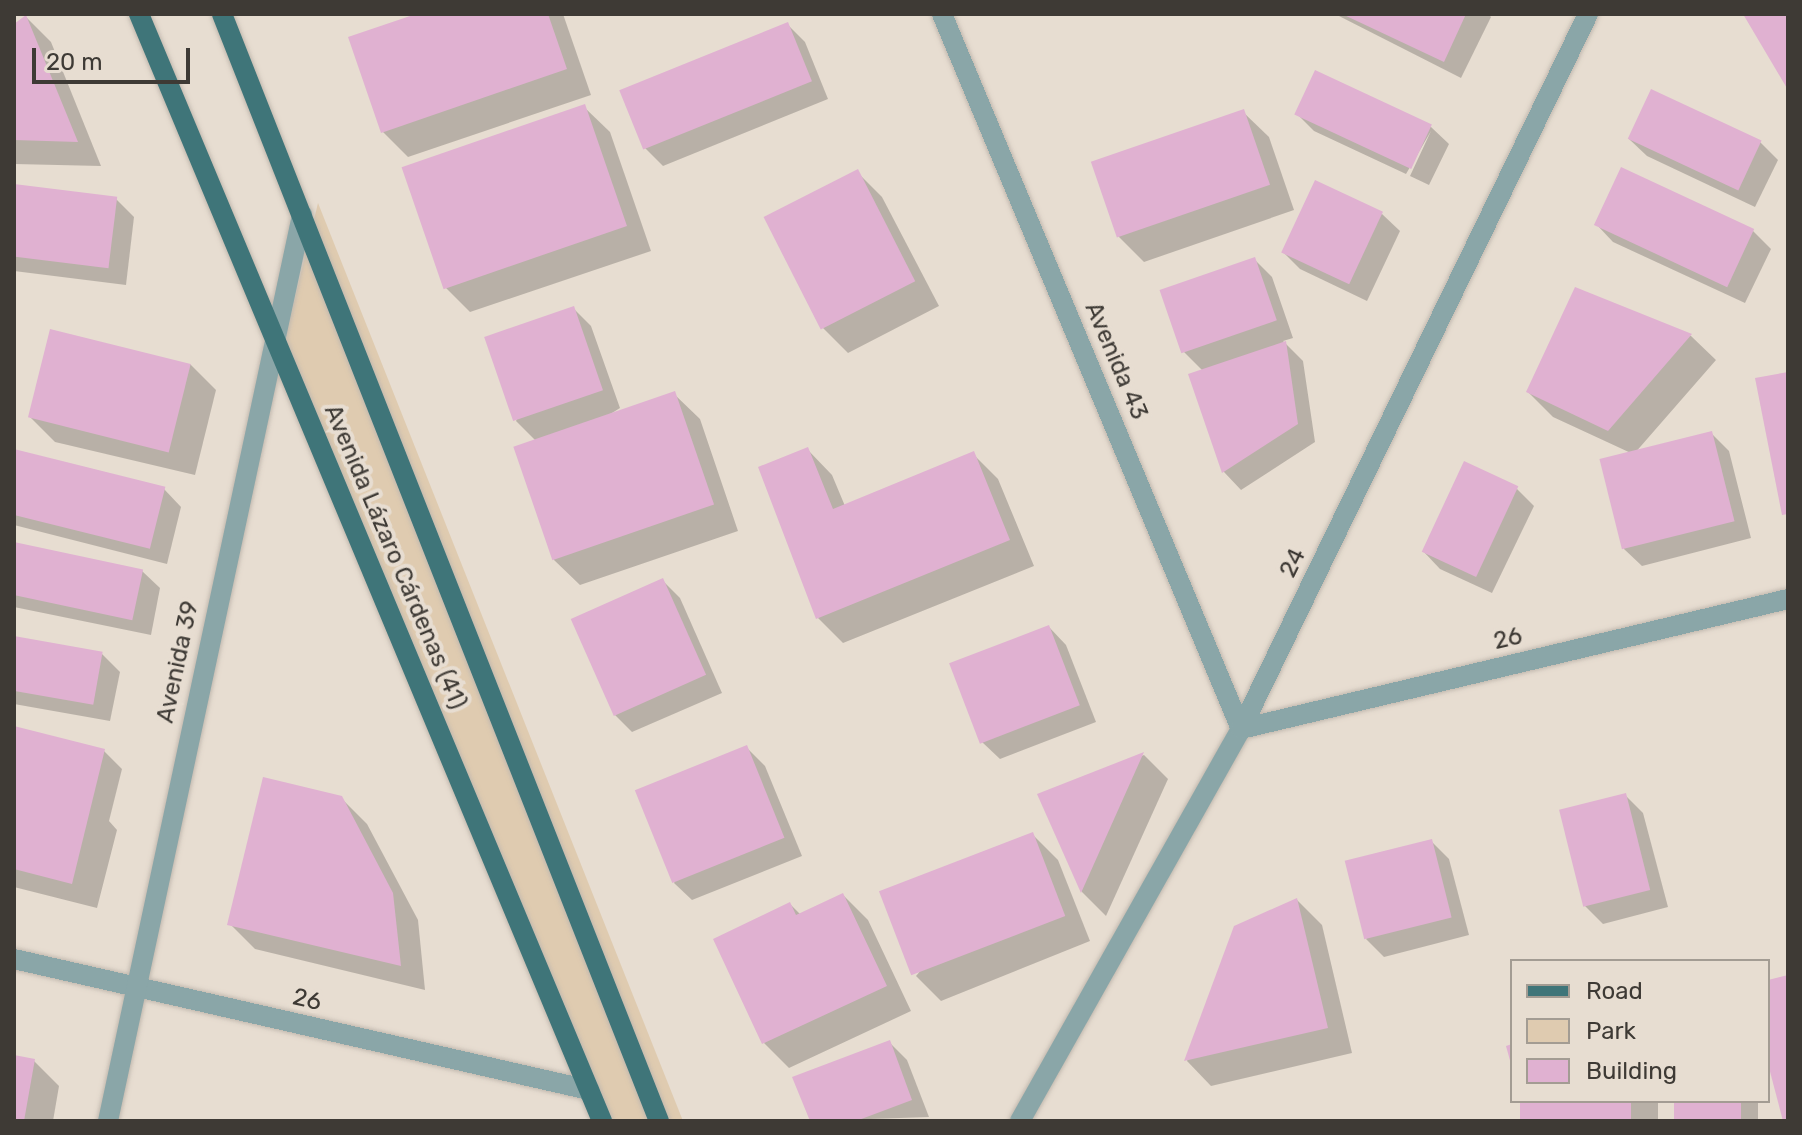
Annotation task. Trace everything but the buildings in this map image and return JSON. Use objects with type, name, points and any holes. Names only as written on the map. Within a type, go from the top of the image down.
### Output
[{"type":"main road","name":"Avenida Lázaro Cárdenas (41)","points":[[139,14],[602,1121]]},
{"type":"main road","name":"Avenida Lázaro Cárdenas (41)","points":[[222,14],[659,1121]]},
{"type":"street","name":"Avenida 43","points":[[942,14],[1241,729]]},
{"type":"street","name":"24","points":[[1020,1121],[1241,729],[1588,14]]},
{"type":"street","name":"Avenida 39","points":[[108,1121],[302,215]]},
{"type":"street","name":"26","points":[[1241,729],[1788,599]]},
{"type":"street","name":"26","points":[[14,959],[589,1090]]},
{"type":"green space","points":[[318,203],[683,1121],[602,1121],[285,339]]}]
